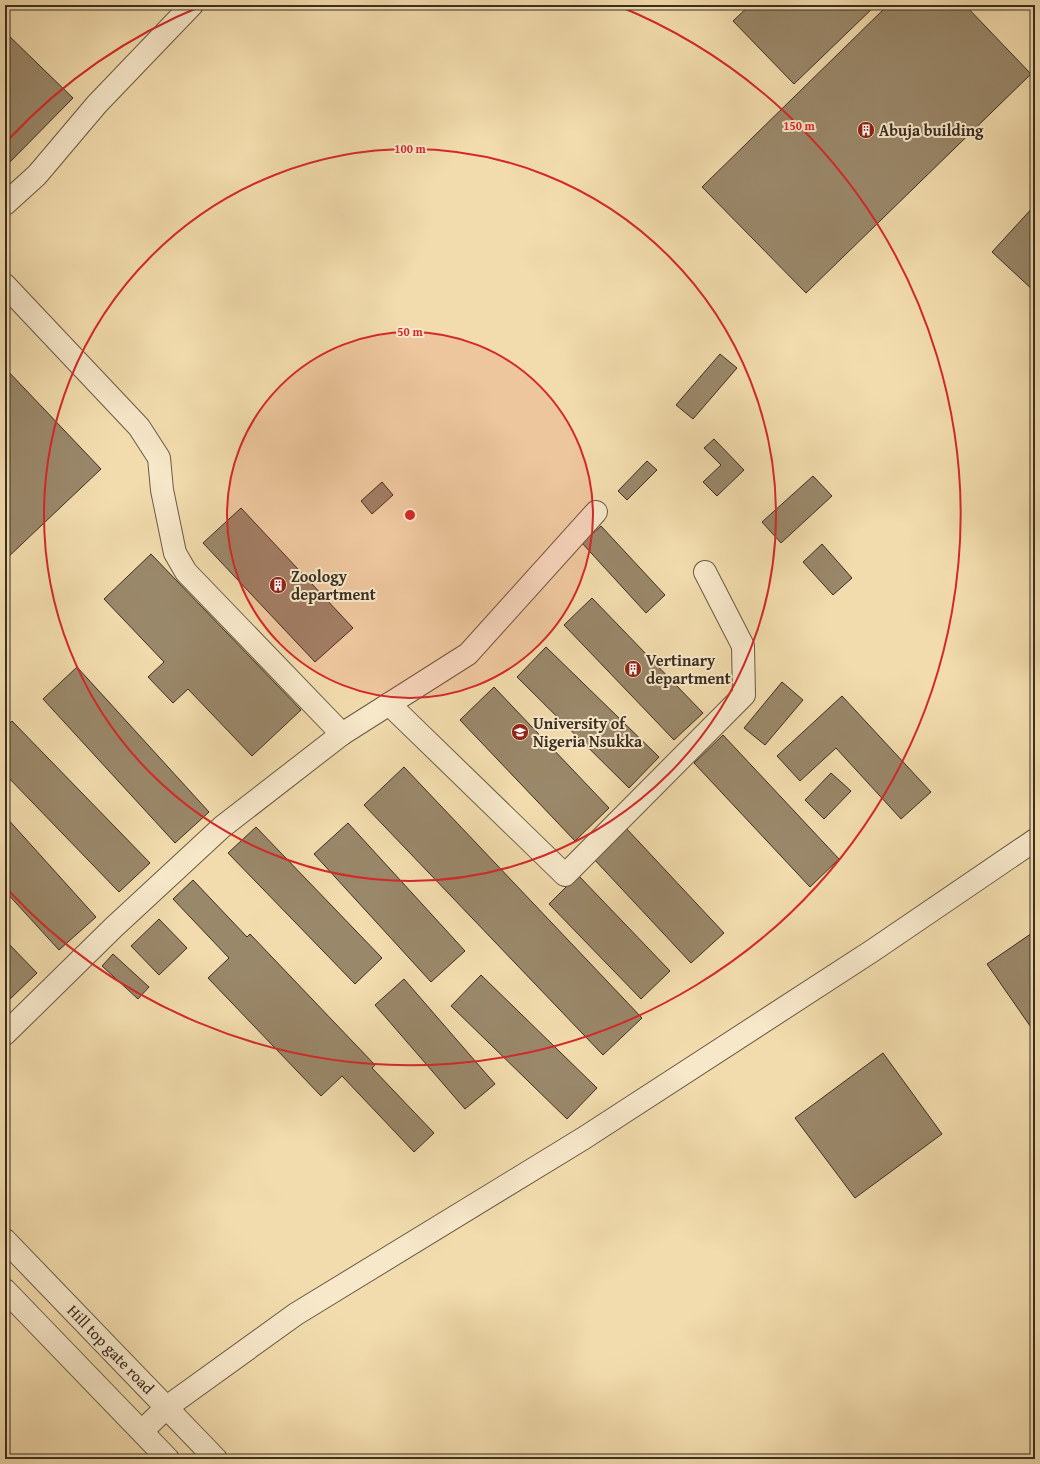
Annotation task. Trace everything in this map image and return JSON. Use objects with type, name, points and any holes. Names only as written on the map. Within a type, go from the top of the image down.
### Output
[{"type":"street","points":[[5,204],[37,175],[97,104],[192,5]]},
{"type":"street","points":[[5,285],[139,427],[159,458],[162,490],[175,553],[186,572],[342,734]]},
{"type":"street","points":[[5,1034],[114,927],[222,827],[342,734],[468,654],[596,512]]},
{"type":"street","points":[[389,704],[565,875],[744,695],[742,646],[705,572]]},
{"type":"street","points":[[142,1431],[167,1407],[296,1314],[584,1138],[872,951],[1035,840]]},
{"type":"street","name":"Hill top gate road","points":[[5,1240],[216,1459]]},
{"type":"street","points":[[5,1290],[168,1459]]},
{"type":"building","points":[[750,5],[876,5],[794,84],[733,21]]},
{"type":"building","name":"Abuja building","points":[[888,5],[965,5],[1031,74],[806,293],[702,187]]},
{"type":"building","points":[[5,32],[73,98],[5,167]]},
{"type":"building","points":[[1035,205],[1035,292],[992,252]]},
{"type":"building","points":[[720,354],[737,368],[693,419],[676,405]]},
{"type":"building","points":[[5,368],[101,469],[5,560]]},
{"type":"building","points":[[714,439],[744,470],[717,496],[703,482],[721,465],[704,448]]},
{"type":"building","points":[[647,461],[657,470],[627,500],[618,491]]},
{"type":"building","points":[[813,476],[832,496],[781,543],[762,522]]},
{"type":"building","points":[[382,482],[393,495],[372,514],[361,501]]},
{"type":"building","name":"Zoology department","points":[[241,508],[353,628],[315,662],[203,543]]},
{"type":"building","points":[[601,526],[665,595],[646,613],[582,543]]},
{"type":"building","points":[[822,544],[852,578],[833,595],[803,562]]},
{"type":"building","points":[[151,554],[301,710],[252,756],[188,689],[173,703],[148,677],[164,662],[104,599]]},
{"type":"building","name":"Vertinary department","points":[[592,598],[703,713],[674,740],[564,625]]},
{"type":"building","points":[[546,647],[659,757],[629,788],[517,677]]},
{"type":"building","points":[[77,667],[209,812],[175,843],[43,699]]},
{"type":"building","points":[[782,682],[803,700],[765,745],[744,728]]},
{"type":"building","points":[[494,687],[609,808],[575,841],[460,720]]},
{"type":"building","points":[[842,696],[931,792],[901,819],[836,748],[800,781],[777,756]]},
{"type":"building","points":[[12,721],[150,863],[119,892],[5,774],[5,728]]},
{"type":"building","points":[[723,735],[839,859],[810,887],[694,763]]},
{"type":"building","points":[[404,767],[642,1018],[603,1055],[364,805]]},
{"type":"building","points":[[831,773],[851,791],[824,819],[805,800]]},
{"type":"building","points":[[5,816],[96,917],[59,950],[5,891]]},
{"type":"building","points":[[348,823],[465,951],[431,982],[314,854]]},
{"type":"building","points":[[256,827],[382,958],[355,984],[228,853]]},
{"type":"building","points":[[625,827],[724,933],[691,963],[592,857]]},
{"type":"building","points":[[578,875],[670,971],[641,999],[549,904]]},
{"type":"building","points":[[193,880],[247,937],[250,934],[375,1065],[372,1068],[434,1133],[414,1152],[342,1076],[321,1096],[208,978],[229,958],[173,899]]},
{"type":"building","points":[[159,919],[187,948],[159,975],[131,946]]},
{"type":"building","points":[[1035,931],[1035,1033],[987,964]]},
{"type":"building","points":[[5,940],[37,973],[9,1000],[5,996]]},
{"type":"building","points":[[113,954],[149,987],[138,999],[102,966]]},
{"type":"building","points":[[481,975],[597,1088],[567,1119],[451,1006]]},
{"type":"building","points":[[404,979],[495,1084],[465,1109],[375,1005]]},
{"type":"building","points":[[883,1053],[942,1134],[855,1198],[795,1118]]},
{"type":"place","name":"Abuja building","points":[[866,130]]},
{"type":"place","name":"Zoology department","points":[[278,585]]},
{"type":"place","name":"Vertinary department","points":[[633,669]]},
{"type":"place","name":"University of Nigeria Nsukka","points":[[520,732]]}]
